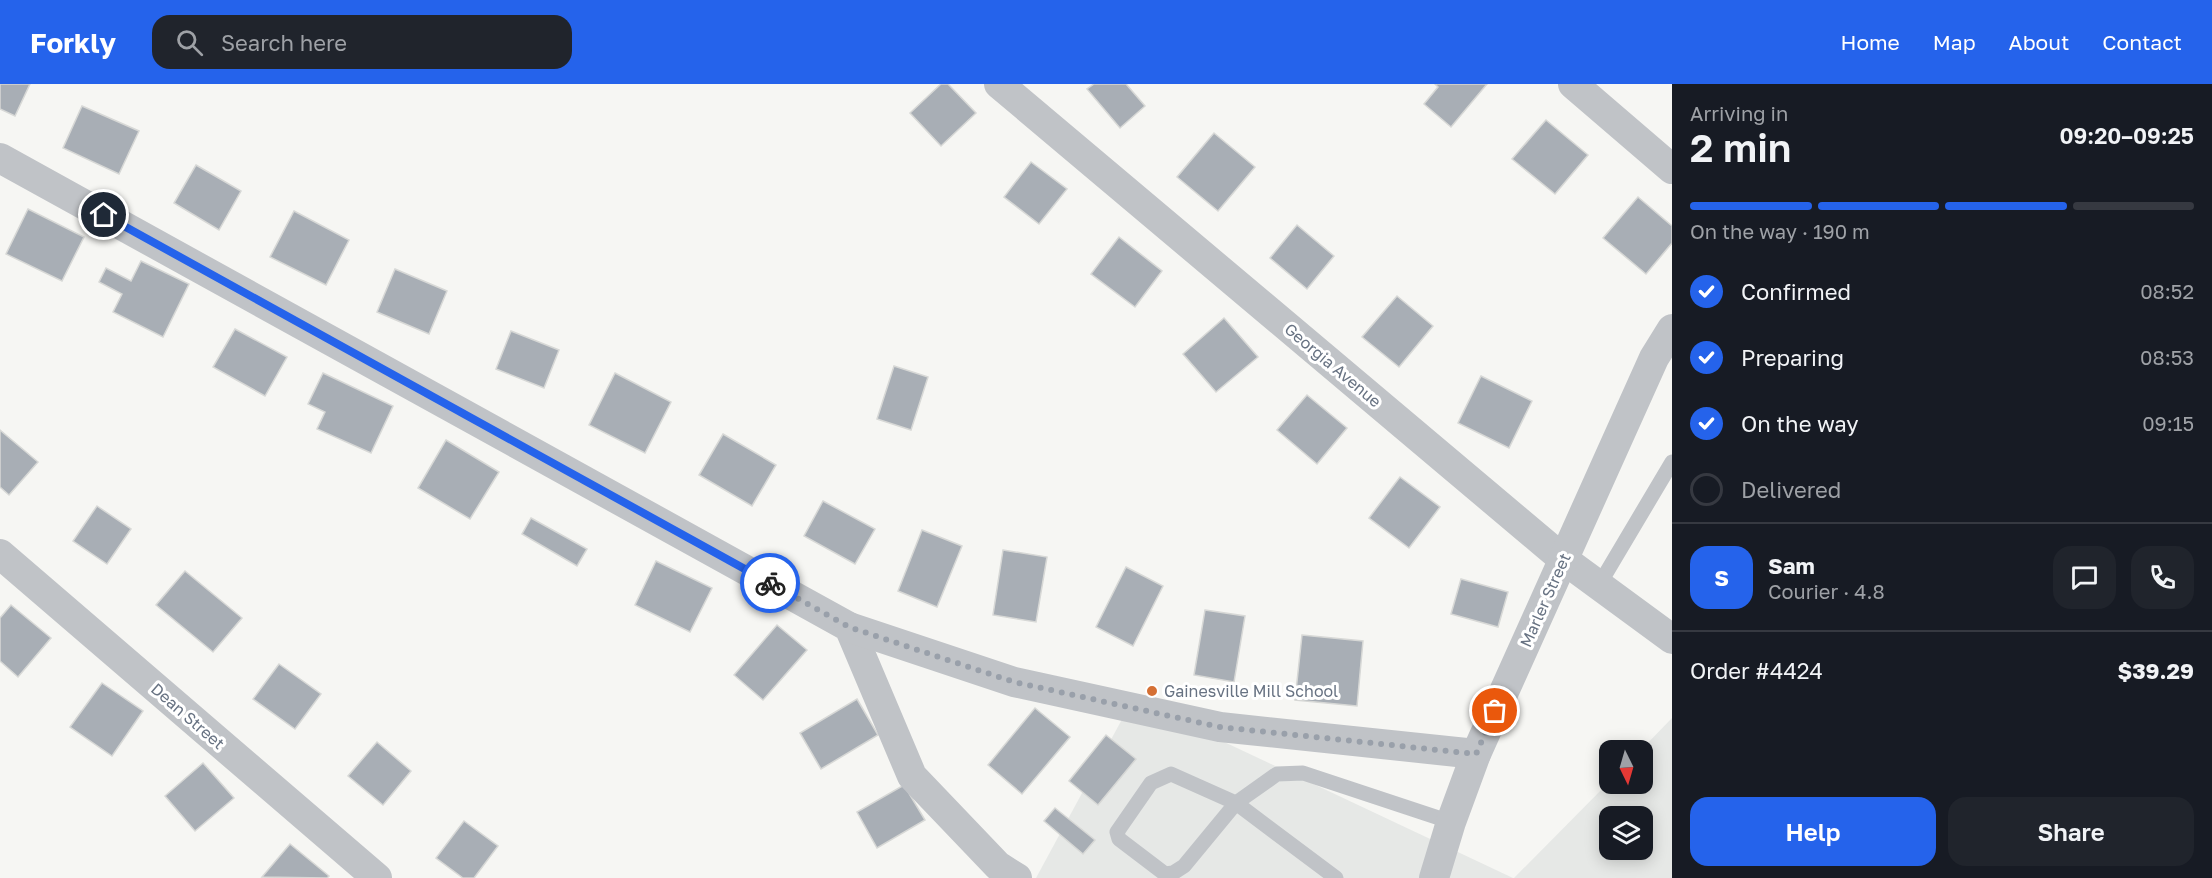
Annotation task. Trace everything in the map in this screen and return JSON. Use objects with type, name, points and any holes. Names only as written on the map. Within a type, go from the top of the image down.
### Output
[{"type":"street","name":"Georgia Avenue","points":[[999,84],[1563,559],[1672,639]]},
{"type":"street","points":[[1573,84],[1664,161]]},
{"type":"street","points":[[0,158],[849,627],[1014,682],[1220,727],[1476,754]]},
{"type":"street","name":"Marler Street","points":[[1434,878],[1451,822],[1476,754],[1654,358],[1672,329]]},
{"type":"street","name":"Dean Street","points":[[0,554],[377,878]]},
{"type":"street","points":[[849,627],[912,776],[998,866],[1017,878]]},
{"type":"lane","points":[[1599,585],[1672,462]]},
{"type":"lane","points":[[1336,878],[1236,803],[1171,774],[1151,783],[1118,832],[1119,839],[1165,874],[1173,873],[1184,866],[1236,803],[1277,774],[1303,773],[1451,822]]},
{"type":"shaded area","points":[[1133,699],[1513,878],[1036,878]]},
{"type":"shaded area","points":[[1672,718],[1672,878],[1514,878],[1599,792],[1599,794],[1653,794],[1653,740],[1651,740]]},
{"type":"building","points":[[0,84],[30,84],[15,116],[0,109]]},
{"type":"building","points":[[941,84],[948,84],[976,113],[941,146],[910,113]]},
{"type":"building","points":[[1094,84],[1126,84],[1145,106],[1120,128],[1087,89]]},
{"type":"building","points":[[1435,84],[1487,84],[1451,127],[1424,104],[1438,87]]},
{"type":"building","points":[[82,106],[139,131],[119,174],[63,148]]},
{"type":"building","points":[[1546,120],[1588,155],[1555,194],[1512,159]]},
{"type":"building","points":[[1214,133],[1255,167],[1218,211],[1177,177]]},
{"type":"building","points":[[1031,162],[1067,189],[1039,224],[1004,197]]},
{"type":"building","points":[[196,165],[241,191],[219,230],[174,203]]},
{"type":"building","points":[[1638,197],[1672,226],[1672,243],[1646,274],[1603,238]]},
{"type":"building","points":[[28,209],[84,237],[62,281],[6,254]]},
{"type":"building","points":[[294,211],[349,240],[326,285],[270,257]]},
{"type":"building","points":[[1297,225],[1334,256],[1307,289],[1270,258]]},
{"type":"building","points":[[1119,237],[1162,271],[1135,307],[1091,274]]},
{"type":"building","points":[[141,261],[189,284],[163,337],[113,312],[122,294],[99,282],[106,268],[131,281]]},
{"type":"building","points":[[395,269],[447,291],[429,334],[377,312]]},
{"type":"building","points":[[1397,296],[1433,326],[1399,367],[1362,337]]},
{"type":"building","points":[[1224,318],[1258,357],[1216,392],[1183,354]]},
{"type":"building","points":[[235,329],[287,357],[265,396],[213,367]]},
{"type":"building","points":[[511,331],[559,350],[544,388],[496,369]]},
{"type":"building","points":[[894,366],[928,377],[911,430],[877,419]]},
{"type":"building","points":[[323,373],[393,406],[371,453],[317,429],[325,412],[308,404]]},
{"type":"building","points":[[615,373],[671,402],[645,453],[589,425]]},
{"type":"building","points":[[1481,376],[1532,401],[1509,448],[1458,423]]},
{"type":"building","points":[[1307,395],[1347,428],[1317,464],[1277,430]]},
{"type":"building","points":[[0,430],[38,462],[9,495],[0,487]]},
{"type":"building","points":[[723,434],[776,465],[752,506],[699,475]]},
{"type":"building","points":[[446,440],[499,472],[470,519],[418,488]]},
{"type":"building","points":[[1400,477],[1440,507],[1409,548],[1369,518]]},
{"type":"building","points":[[823,501],[875,529],[855,564],[804,536]]},
{"type":"building","points":[[97,506],[131,529],[107,564],[73,541]]},
{"type":"building","points":[[531,518],[587,549],[577,566],[522,534]]},
{"type":"building","points":[[922,530],[962,546],[937,607],[898,591]]},
{"type":"building","points":[[1003,550],[1047,557],[1036,622],[993,615]]},
{"type":"building","points":[[656,561],[712,588],[690,632],[635,605]]},
{"type":"building","points":[[1126,567],[1163,586],[1133,646],[1096,627]]},
{"type":"building","points":[[185,571],[242,618],[213,652],[156,605]]},
{"type":"building","points":[[1461,579],[1508,592],[1498,627],[1451,614]]},
{"type":"building","points":[[11,605],[51,638],[18,677],[0,661],[0,618]]},
{"type":"building","points":[[1205,610],[1245,616],[1234,682],[1194,675]]},
{"type":"building","points":[[777,625],[807,650],[763,700],[734,675]]},
{"type":"building","points":[[1302,635],[1363,641],[1357,706],[1295,700]]},
{"type":"building","points":[[279,664],[321,694],[295,729],[253,699]]},
{"type":"building","points":[[102,683],[143,711],[112,756],[70,727]]},
{"type":"building","points":[[857,699],[878,735],[821,769],[800,733]]},
{"type":"building","points":[[1035,708],[1070,737],[1022,794],[988,765]]},
{"type":"building","points":[[1106,735],[1136,759],[1098,805],[1069,781]]},
{"type":"building","points":[[377,742],[411,771],[383,805],[348,776]]},
{"type":"building","points":[[203,763],[234,798],[195,831],[165,796]]},
{"type":"building","points":[[904,785],[925,820],[877,848],[857,812]]},
{"type":"building","points":[[1055,808],[1095,840],[1083,854],[1044,821]]},
{"type":"building","points":[[464,821],[498,846],[474,878],[463,878],[436,858]]},
{"type":"building","points":[[290,844],[329,876],[327,878],[262,877]]},
{"type":"way so far","points":[[770,583],[849,627],[1014,682],[1220,727],[1476,754],[1495,711]]},
{"type":"place","name":"Gainesville Mill School","points":[[1152,691]]},
{"type":"route","points":[[104,215],[770,583]]}]
